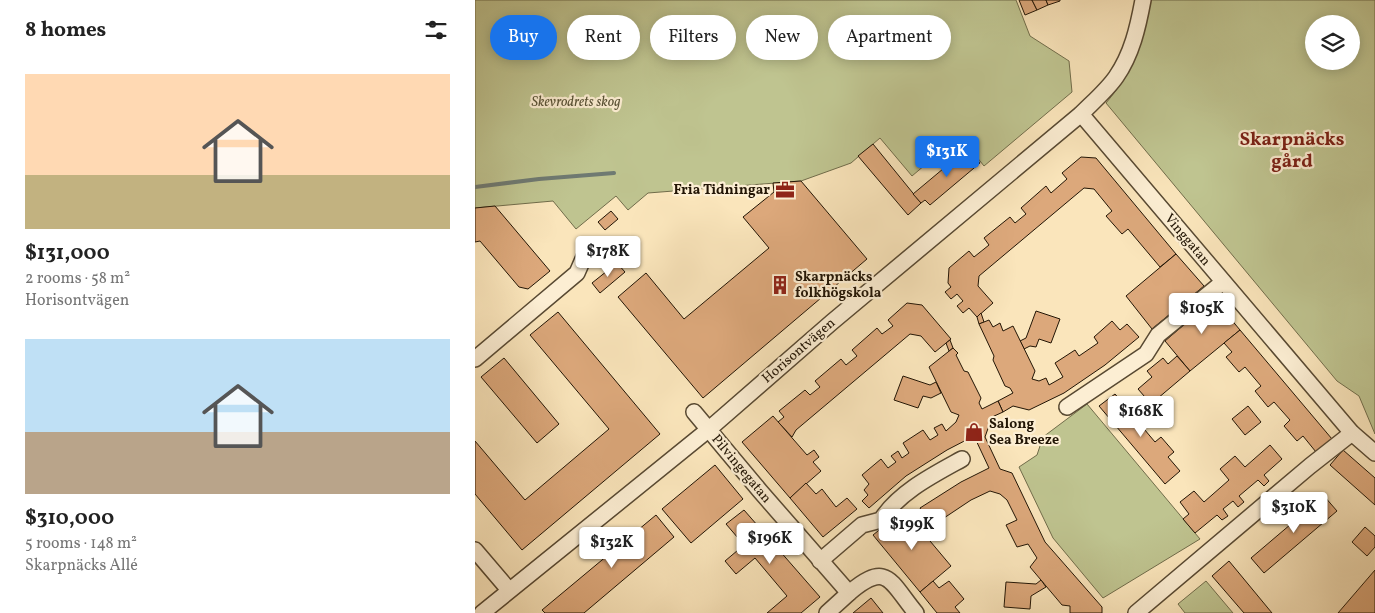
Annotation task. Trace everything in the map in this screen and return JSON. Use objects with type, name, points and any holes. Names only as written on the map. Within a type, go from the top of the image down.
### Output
[{"type":"street","name":"Horisontvägen","points":[[482,613],[709,430],[832,322],[1081,114],[1116,77],[1131,52],[1143,0]]},
{"type":"street","name":"Vinggatan","points":[[1081,114],[1352,432],[1375,453]]},
{"type":"street","points":[[475,360],[577,273],[587,250]]},
{"type":"street","points":[[1067,407],[1146,354],[1158,335],[1223,282]]},
{"type":"street","name":"Pilvingegatan","points":[[695,412],[849,593]]},
{"type":"street","points":[[1136,613],[1352,432]]},
{"type":"street","points":[[820,561],[862,525],[881,520],[887,510],[914,488],[962,458]]},
{"type":"street","points":[[475,550],[509,590]]},
{"type":"street","points":[[827,613],[863,581],[875,576],[884,577],[895,586],[916,613]]},
{"type":"green space","name":"Skevrodrets skog","points":[[475,0],[1016,0],[1030,36],[1069,61],[1072,92],[984,166],[968,146],[945,148],[912,176],[880,138],[851,163],[801,181],[648,193],[628,210],[616,196],[576,229],[553,201],[475,208]]},
{"type":"green space","points":[[1150,0],[1375,0],[1375,434],[1359,396],[1337,381],[1106,103],[1129,69],[1142,36]]},
{"type":"green space","points":[[1087,404],[1200,539],[1103,598],[1053,538],[1019,467],[1037,455],[1043,437]]},
{"type":"green space","points":[[1206,581],[1233,613],[1185,613],[1178,604]]},
{"type":"building","points":[[1019,0],[1032,0],[1037,10],[1025,15]]},
{"type":"building","points":[[1032,0],[1046,0],[1048,5],[1037,10]]},
{"type":"building","points":[[1046,0],[1060,0],[1060,1],[1048,5]]},
{"type":"building","points":[[873,144],[921,203],[908,215],[858,156]]},
{"type":"building","points":[[968,148],[980,163],[930,205],[925,200],[921,203],[913,194]]},
{"type":"building","points":[[1081,157],[1096,158],[1176,254],[1160,267],[1128,229],[1122,234],[1106,216],[1112,211],[1094,189],[1084,188],[979,276],[978,286],[993,303],[977,317],[969,308],[963,313],[957,306],[963,301],[957,294],[951,299],[945,292],[951,287],[948,283],[949,268],[969,251],[974,257],[989,245],[984,238],[1010,217],[1015,223],[1026,214],[1021,208],[1046,186],[1051,193],[1067,179],[1062,173]]},
{"type":"building","name":"Skarpnäcks folkhögskola","points":[[801,181],[867,259],[703,398],[618,297],[646,273],[684,319],[769,248],[743,217],[774,192],[773,183]]},
{"type":"building","points":[[495,206],[550,271],[528,289],[519,287],[480,241],[475,242],[475,208]]},
{"type":"building","points":[[611,211],[618,219],[605,230],[598,222]]},
{"type":"building","points":[[1176,254],[1204,286],[1152,329],[1126,296]]},
{"type":"building","points":[[617,263],[625,272],[600,293],[592,283]]},
{"type":"building","points":[[1214,299],[1240,330],[1190,371],[1165,341]]},
{"type":"building","points":[[907,303],[922,305],[951,339],[935,352],[921,336],[910,334],[796,430],[792,437],[778,422],[784,417],[779,411],[805,390],[810,395],[820,387],[815,381],[841,359],[846,365],[857,356],[852,350],[877,328],[882,334],[893,326],[888,320]]},
{"type":"building","points":[[1036,311],[1060,319],[1051,343],[1039,339],[1036,347],[1030,346],[1024,349],[1020,341],[1026,338]]},
{"type":"building","points":[[558,312],[660,434],[522,550],[475,494],[475,441],[525,500],[609,429],[530,335]]},
{"type":"building","points":[[981,313],[984,322],[979,324],[977,317]]},
{"type":"building","points":[[989,320],[993,327],[1000,323],[1003,331],[1013,326],[1035,371],[1032,379],[1039,381],[1046,378],[1049,385],[1063,377],[1055,363],[1075,350],[1079,356],[1098,343],[1094,337],[1112,321],[1120,330],[1127,324],[1139,337],[1105,365],[1064,393],[1029,410],[1013,406],[1003,412],[998,401],[1013,393],[1010,388],[1005,386],[979,324]]},
{"type":"building","points":[[1240,330],[1332,439],[1316,452],[1303,436],[1297,441],[1284,426],[1290,420],[1274,402],[1268,407],[1255,391],[1261,386],[1245,367],[1239,372],[1226,357],[1232,352],[1224,343]]},
{"type":"building","points":[[950,340],[953,348],[949,351],[946,343]]},
{"type":"building","points":[[953,348],[958,353],[956,355],[964,371],[968,372],[981,398],[979,403],[982,409],[998,401],[1003,412],[992,417],[985,437],[1000,469],[1012,473],[1045,542],[1102,607],[1102,613],[1070,613],[1070,606],[1062,605],[1030,567],[1037,558],[1028,544],[1017,547],[1006,525],[1017,520],[1007,500],[1000,494],[990,491],[971,500],[932,526],[920,508],[961,482],[989,468],[974,436],[947,450],[906,476],[869,508],[862,501],[868,495],[864,490],[869,484],[862,475],[881,459],[888,468],[896,462],[891,456],[898,451],[902,458],[909,453],[903,443],[923,430],[930,440],[938,435],[934,428],[942,424],[946,431],[956,422],[959,415],[951,412],[929,367]]},
{"type":"building","points":[[1177,356],[1190,371],[1151,404],[1138,389],[1152,377],[1147,371],[1163,358],[1168,364]]},
{"type":"building","points":[[504,358],[559,424],[537,443],[481,377]]},
{"type":"building","points":[[903,376],[930,385],[936,382],[941,393],[931,398],[923,396],[918,408],[894,400]]},
{"type":"building","points":[[1115,394],[1127,408],[1133,403],[1145,418],[1139,423],[1155,442],[1161,437],[1174,452],[1168,457],[1180,471],[1165,484],[1099,406]]},
{"type":"building","points":[[1248,406],[1261,422],[1245,435],[1232,419]]},
{"type":"building","points":[[773,416],[807,455],[814,450],[819,457],[813,462],[821,471],[790,498],[742,442]]},
{"type":"building","points":[[1270,445],[1282,459],[1264,475],[1269,481],[1264,486],[1258,480],[1239,496],[1244,502],[1238,507],[1233,501],[1223,509],[1228,516],[1222,520],[1217,515],[1195,533],[1183,519],[1189,514],[1180,502],[1194,491],[1204,502],[1229,480],[1220,469],[1235,456],[1245,467]]},
{"type":"building","points":[[1343,450],[1375,478],[1375,505],[1330,465]]},
{"type":"building","points":[[715,465],[743,499],[691,543],[662,509]]},
{"type":"building","points":[[806,483],[816,494],[822,489],[836,507],[847,498],[857,509],[823,537],[790,498]]},
{"type":"building","points":[[1324,496],[1337,511],[1264,573],[1251,558]]},
{"type":"building","points":[[744,510],[820,597],[801,613],[767,613],[787,596],[755,558],[736,574],[725,561],[744,545],[726,524]]},
{"type":"building","points":[[904,510],[951,566],[920,592],[873,535]]},
{"type":"building","points":[[656,515],[674,537],[584,613],[545,613],[542,610]]},
{"type":"building","points":[[1365,527],[1375,536],[1375,547],[1367,556],[1352,542]]},
{"type":"building","points":[[1229,561],[1272,613],[1244,613],[1212,576]]},
{"type":"building","points":[[1375,570],[1375,613],[1338,613]]},
{"type":"building","points":[[1041,580],[1046,587],[1031,596],[1030,609],[1004,607],[1006,582],[1036,584]]},
{"type":"building","points":[[933,581],[939,588],[949,581],[964,599],[955,607],[960,613],[937,613],[920,592]]},
{"type":"building","points":[[871,598],[883,613],[853,613]]},
{"type":"waterway","points":[[475,187],[539,179],[614,173]]},
{"type":"place","name":"Fria Tidningar","points":[[785,190]]},
{"type":"place","name":"Skarpnäcks folkhögskola","points":[[780,285]]},
{"type":"place","name":"Salong Sea Breeze","points":[[974,432]]},
{"type":"district","name":"Skarpnäcks gård","points":[[1292,151]]}]
